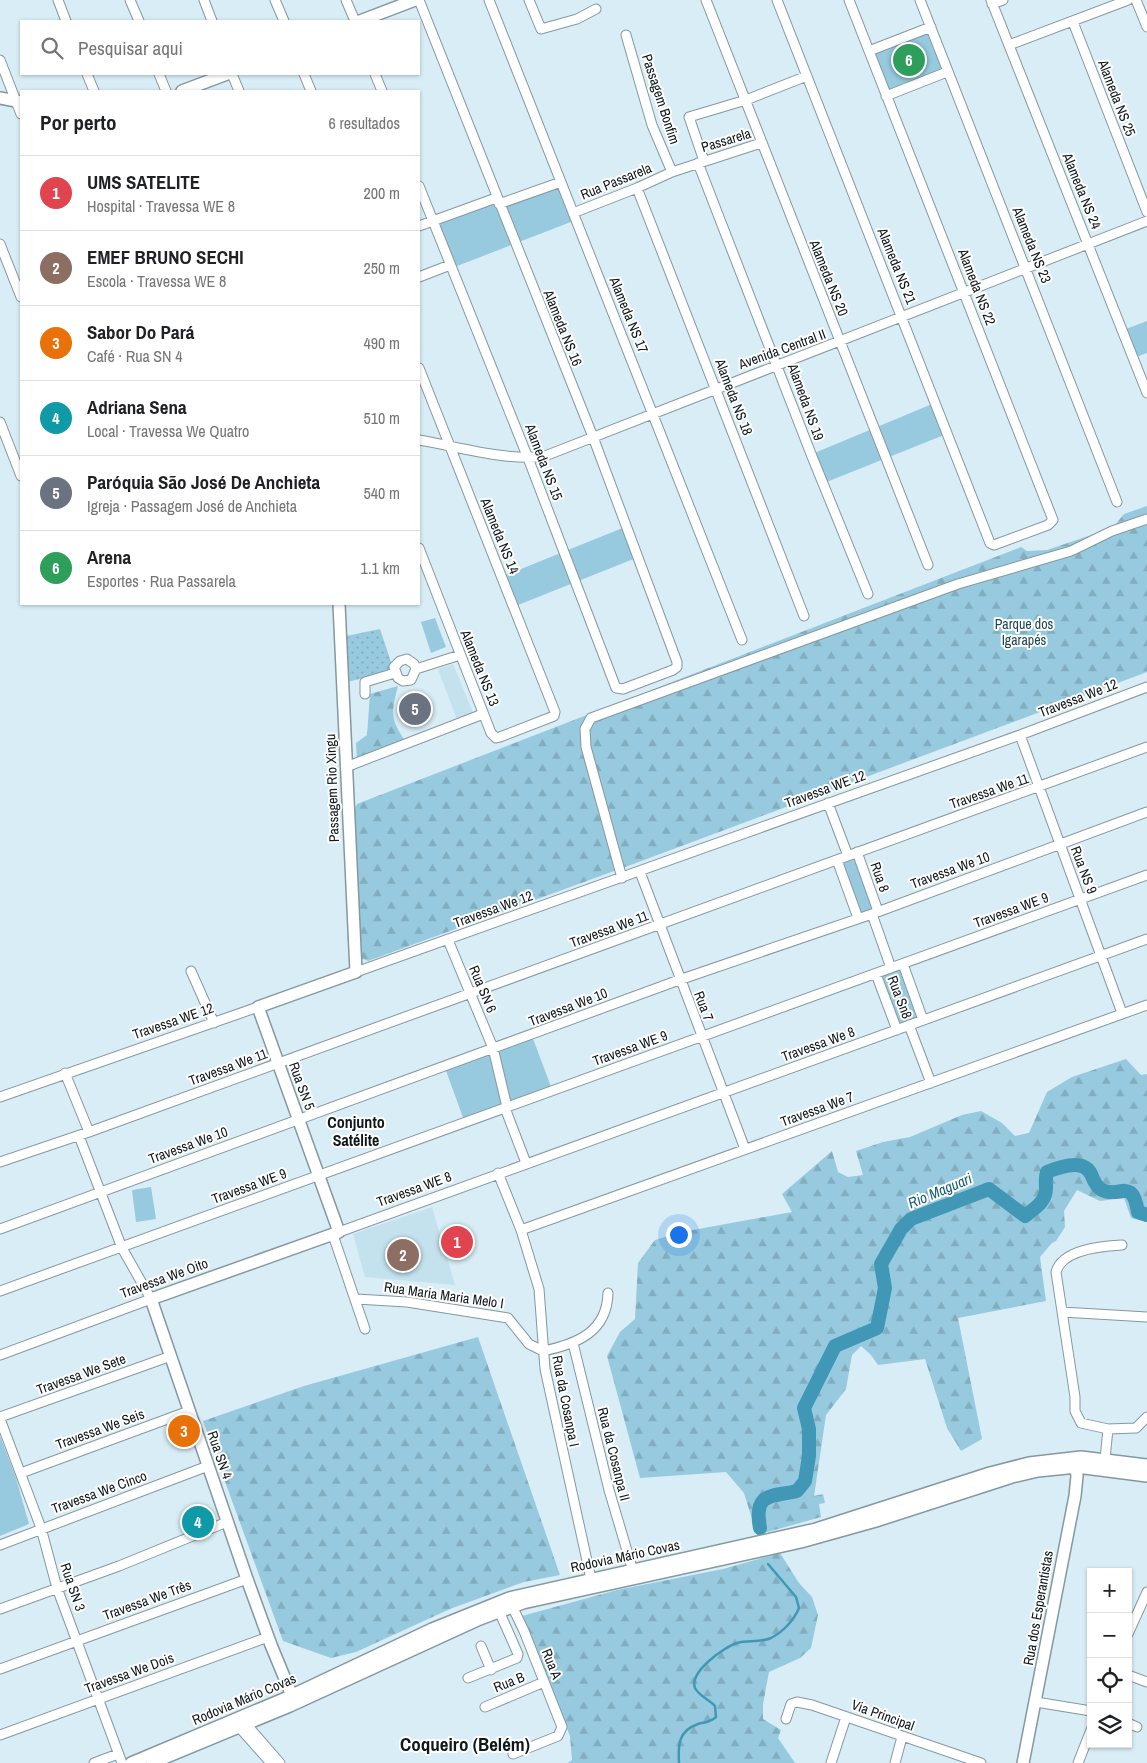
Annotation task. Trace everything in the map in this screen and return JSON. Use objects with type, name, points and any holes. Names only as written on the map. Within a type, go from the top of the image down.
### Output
[{"type":"main road","points":[[363,20],[417,0]]},
{"type":"main road","points":[[185,90],[225,75]]},
{"type":"main road","points":[[0,98],[19,101]]},
{"type":"main road","name":"Passagem Rio Xingu","points":[[339,605],[356,972]]},
{"type":"main road","name":"Travessa WE 12","points":[[258,1007],[356,972]]},
{"type":"main road","name":"Rua SN 5","points":[[258,1007],[318,1175],[336,1233]]},
{"type":"main road","name":"Travessa We Oito","points":[[151,1299],[336,1233]]},
{"type":"main road","name":"Rua SN 4","points":[[151,1299],[227,1522],[268,1636],[294,1700]]},
{"type":"main road","name":"Rodovia Mário Covas","points":[[152,1763],[243,1726],[424,1633],[509,1598],[816,1529],[1006,1469],[1054,1459],[1147,1476]]},
{"type":"main road","name":"Rodovia Mário Covas","points":[[130,1763],[294,1700],[512,1606],[801,1542],[876,1521],[1012,1477],[1076,1462],[1105,1459],[1147,1465]]},
{"type":"main road","name":"Rua dos Esperantistas","points":[[1023,1763],[1075,1496],[1076,1462]]},
{"type":"street","points":[[58,0],[66,20]]},
{"type":"street","points":[[130,0],[138,20]]},
{"type":"street","points":[[204,0],[212,20]]},
{"type":"street","points":[[275,0],[284,20]]},
{"type":"street","points":[[346,0],[355,20]]},
{"type":"street","name":"Alameda NS 16","points":[[417,0],[593,437],[677,667]]},
{"type":"street","name":"Alameda NS 17","points":[[489,0],[654,412],[742,640]]},
{"type":"street","points":[[529,0],[541,29],[577,19],[596,9]]},
{"type":"street","name":"Alameda NS 20","points":[[706,0],[928,566]]},
{"type":"street","name":"Alameda NS 21","points":[[777,0],[990,543]]},
{"type":"street","name":"Alameda NS 22","points":[[849,0],[1053,520],[1050,525],[994,545],[990,543]]},
{"type":"street","name":"Alameda NS 23","points":[[920,0],[1117,502]]},
{"type":"street","points":[[991,2],[1003,0]]},
{"type":"street","points":[[1009,45],[1128,0]]},
{"type":"street","points":[[1136,0],[1147,27]]},
{"type":"street","name":"Alameda NS 24","points":[[991,2],[1147,393]]},
{"type":"street","name":"Alameda NS 25","points":[[1073,22],[1147,212]]},
{"type":"street","points":[[869,51],[931,27]]},
{"type":"street","name":"Passagem Bonfim","points":[[626,35],[652,125],[672,172]]},
{"type":"street","points":[[0,60],[19,101]]},
{"type":"street","points":[[886,96],[947,72]]},
{"type":"street","points":[[87,75],[94,90]]},
{"type":"street","points":[[159,75],[166,90]]},
{"type":"street","points":[[232,75],[239,90]]},
{"type":"street","points":[[304,75],[311,90]]},
{"type":"street","points":[[375,75],[382,90]]},
{"type":"street","points":[[746,100],[807,76]]},
{"type":"street","name":"Alameda NS 19","points":[[746,100],[689,117],[701,162],[811,454],[868,594]]},
{"type":"street","name":"Passarela","points":[[701,162],[761,143]]},
{"type":"street","name":"Rua Passarela","points":[[573,213],[701,162]]},
{"type":"street","points":[[420,226],[561,182]]},
{"type":"street","name":"Alameda NS 18","points":[[637,188],[804,616]]},
{"type":"street","name":"Alameda NS 15","points":[[420,189],[528,458],[616,688],[623,689],[677,667]]},
{"type":"street","name":"Avenida Central II","points":[[420,440],[528,458],[545,456],[1147,221]]},
{"type":"street","points":[[0,244],[20,294]]},
{"type":"street","points":[[420,277],[450,265]]},
{"type":"street","name":"Alameda NS 14","points":[[420,371],[555,714]]},
{"type":"street","points":[[0,422],[20,473]]},
{"type":"street","points":[[622,878],[588,754],[584,729],[591,718],[958,584],[1072,551],[1112,531],[1147,519]]},
{"type":"street","name":"Alameda NS 13","points":[[420,551],[491,733],[498,738],[555,714]]},
{"type":"street","points":[[416,669],[412,661],[407,659],[400,660],[394,667],[395,673],[408,684],[416,669],[460,655]]},
{"type":"street","points":[[365,694],[365,682],[395,673]]},
{"type":"street","name":"Travessa We 12","points":[[1020,735],[1147,687]]},
{"type":"street","points":[[346,767],[484,714]]},
{"type":"street","name":"Rua NS 9","points":[[1020,735],[1122,1013]]},
{"type":"street","name":"Travessa WE 12","points":[[640,872],[1020,735]]},
{"type":"street","name":"Travessa We 11","points":[[0,1162],[79,1136],[278,1064],[857,852],[1039,788],[1147,747]]},
{"type":"street","points":[[828,803],[848,856]]},
{"type":"street","name":"Travessa We 10","points":[[0,1229],[679,980],[875,912],[1147,812]]},
{"type":"street","name":"Rua 8","points":[[857,852],[890,968]]},
{"type":"street","points":[[837,860],[858,918]]},
{"type":"street","name":"Travessa We 12","points":[[356,972],[640,872]]},
{"type":"street","name":"Rua 7","points":[[640,872],[661,925],[679,980],[745,1149]]},
{"type":"street","name":"Travessa WE 9","points":[[0,1291],[1147,875]]},
{"type":"street","name":"Travessa We 8","points":[[498,1173],[723,1094],[1147,939]]},
{"type":"street","name":"Rua SN 6","points":[[448,940],[493,1048],[506,1108]]},
{"type":"street","points":[[903,964],[923,1020]]},
{"type":"street","points":[[192,971],[214,1023]]},
{"type":"street","name":"Rua Sn8","points":[[876,974],[897,1030]]},
{"type":"street","points":[[1122,1013],[1147,1004]]},
{"type":"street","name":"Travessa WE 12","points":[[0,1097],[258,1007]]},
{"type":"street","name":"Travessa We 7","points":[[521,1230],[1122,1013]]},
{"type":"street","points":[[909,1025],[931,1083]]},
{"type":"street","points":[[65,1073],[89,1132]]},
{"type":"street","points":[[506,1108],[526,1163]]},
{"type":"street","name":"Rua SN 4","points":[[79,1136],[122,1248],[151,1299]]},
{"type":"street","name":"Rua da Cosanpa I","points":[[498,1173],[521,1230],[540,1295],[543,1351],[560,1443],[591,1579]]},
{"type":"street","name":"Travessa WE 8","points":[[336,1233],[498,1173]]},
{"type":"street","points":[[336,1233],[365,1329]]},
{"type":"street","points":[[1122,1245],[1082,1251],[1060,1264],[1056,1272],[1077,1418],[1086,1425],[1108,1429],[1136,1428],[1147,1417]]},
{"type":"street","points":[[543,1351],[573,1343],[600,1325],[607,1309],[608,1294]]},
{"type":"street","name":"Travessa We Oito","points":[[0,1355],[151,1299]]},
{"type":"street","name":"Rua Maria Maria Melo I","points":[[356,1299],[407,1302],[508,1318],[529,1344],[543,1351]]},
{"type":"street","points":[[1062,1312],[1147,1317]]},
{"type":"street","name":"Rua da Cosanpa II","points":[[573,1343],[609,1490],[633,1571]]},
{"type":"street","name":"Travessa We Sete","points":[[0,1418],[170,1356]]},
{"type":"street","name":"Travessa We Seis","points":[[21,1473],[189,1411]]},
{"type":"street","name":"Rua SN 3","points":[[0,1418],[41,1528],[57,1588],[78,1640],[120,1759]]},
{"type":"street","points":[[1105,1459],[1108,1429]]},
{"type":"street","name":"Travessa We Cinco","points":[[0,1545],[208,1466]]},
{"type":"street","points":[[0,1609],[227,1522]]},
{"type":"street","name":"Travessa We Três","points":[[0,1669],[247,1578]]},
{"type":"street","points":[[1132,1625],[1147,1592]]},
{"type":"street","name":"Rua A","points":[[512,1606],[560,1722],[561,1733],[513,1754]]},
{"type":"street","points":[[468,1678],[517,1658],[518,1654],[499,1611]]},
{"type":"street","name":"Travessa We Dois","points":[[0,1735],[268,1636]]},
{"type":"street","points":[[481,1646],[491,1670]]},
{"type":"street","points":[[1132,1676],[1147,1682]]},
{"type":"street","name":"Rua B","points":[[485,1707],[544,1682]]},
{"type":"street","name":"Via Principal","points":[[786,1718],[788,1707],[797,1702],[902,1737],[956,1759],[981,1763]]},
{"type":"street","points":[[1036,1702],[1087,1710]]},
{"type":"street","points":[[830,1763],[846,1717]]},
{"type":"street","points":[[243,1726],[271,1763]]},
{"type":"street","points":[[243,1726],[280,1763]]},
{"type":"street","points":[[894,1763],[902,1737]]},
{"type":"street","points":[[1078,1763],[1087,1740]]},
{"type":"street","points":[[94,1763],[120,1759]]},
{"type":"shaded area","points":[[453,664],[474,715],[458,722],[438,669]]},
{"type":"shaded area","points":[[432,1207],[455,1285],[365,1277],[353,1234]]},
{"type":"green space","points":[[931,25],[949,70],[887,95],[869,50]]},
{"type":"green space","points":[[561,183],[576,220],[452,268],[433,222],[495,198],[499,207]]},
{"type":"green space","points":[[1147,321],[1147,353],[1136,357],[1126,329]]},
{"type":"green space","points":[[937,402],[949,433],[824,483],[812,454]]},
{"type":"green space","name":"Parque dos Igarapés","points":[[1147,506],[1147,672],[368,961],[361,958],[354,810],[357,804],[1021,547],[1027,551],[1047,550],[1097,533],[1115,525],[1124,514]]},
{"type":"green space","points":[[625,527],[636,558],[513,607],[501,577]]},
{"type":"green space","points":[[435,618],[446,647],[431,653],[421,622]]},
{"type":"green space","points":[[380,629],[392,665],[391,672],[347,682],[346,636]]},
{"type":"green space","points":[[398,686],[393,716],[406,742],[357,759],[356,743],[367,735],[370,694]]},
{"type":"green space","points":[[856,858],[874,910],[859,915],[841,863]]},
{"type":"green space","points":[[901,968],[918,1017],[899,1024],[882,975]]},
{"type":"green space","points":[[532,1036],[553,1092],[465,1123],[445,1068]]},
{"type":"green space","points":[[1126,1059],[1141,1075],[1147,1074],[1147,1222],[1131,1218],[1124,1198],[1100,1201],[1077,1190],[1064,1211],[1065,1227],[1056,1241],[1040,1257],[1046,1301],[958,1318],[982,1439],[961,1451],[947,1428],[925,1359],[878,1365],[861,1346],[852,1355],[846,1389],[826,1415],[814,1496],[823,1494],[825,1503],[819,1504],[821,1517],[757,1535],[744,1493],[726,1472],[640,1478],[607,1356],[620,1332],[635,1319],[638,1263],[655,1240],[682,1232],[792,1212],[782,1194],[832,1151],[838,1172],[848,1177],[863,1175],[856,1151],[883,1142],[910,1137],[962,1115],[981,1111],[1002,1123],[1015,1136],[1029,1133],[1047,1092],[1072,1077]]},
{"type":"green space","points":[[151,1187],[156,1219],[136,1222],[132,1190]]},
{"type":"green space","points":[[478,1337],[560,1575],[524,1582],[450,1609],[356,1652],[331,1658],[283,1641],[203,1421],[304,1386]]},
{"type":"green space","points":[[0,1436],[16,1478],[29,1524],[0,1536]]},
{"type":"green space","points":[[780,1553],[799,1583],[812,1597],[818,1615],[811,1648],[800,1658],[769,1672],[763,1704],[763,1719],[781,1730],[778,1738],[795,1763],[568,1763],[572,1760],[570,1736],[522,1616],[617,1590],[723,1569]]},
{"type":"waterway","name":"Rio Maguari","points":[[760,1528],[759,1507],[762,1502],[773,1496],[797,1491],[805,1481],[809,1456],[809,1429],[804,1408],[835,1346],[877,1328],[885,1288],[881,1264],[901,1229],[911,1219],[989,1189],[1025,1216],[1044,1197],[1046,1193],[1047,1172],[1070,1165],[1082,1166],[1087,1169],[1096,1185],[1102,1190],[1108,1192],[1129,1192],[1135,1201],[1138,1212],[1147,1215]]},
{"type":"waterway","name":"Rio Maguari","points":[[679,1763],[679,1745],[686,1731],[691,1727],[716,1717],[715,1706],[695,1688],[697,1675],[702,1668],[731,1645],[771,1638],[788,1625],[799,1608],[796,1597],[768,1564]]},
{"type":"place","name":"Arena","points":[[909,60]]},
{"type":"place","name":"Paróquia São José De Anchieta","points":[[415,709]]},
{"type":"place","name":"UMS SATELITE","points":[[457,1242]]},
{"type":"place","name":"EMEF BRUNO SECHI","points":[[403,1255]]},
{"type":"place","name":"Sabor Do Pará","points":[[184,1431]]},
{"type":"place","name":"Adriana Sena","points":[[198,1522]]},
{"type":"district","name":"Conjunto Satélite","points":[[356,1131]]},
{"type":"district","name":"Coqueiro (Belém)","points":[[465,1744]]}]
